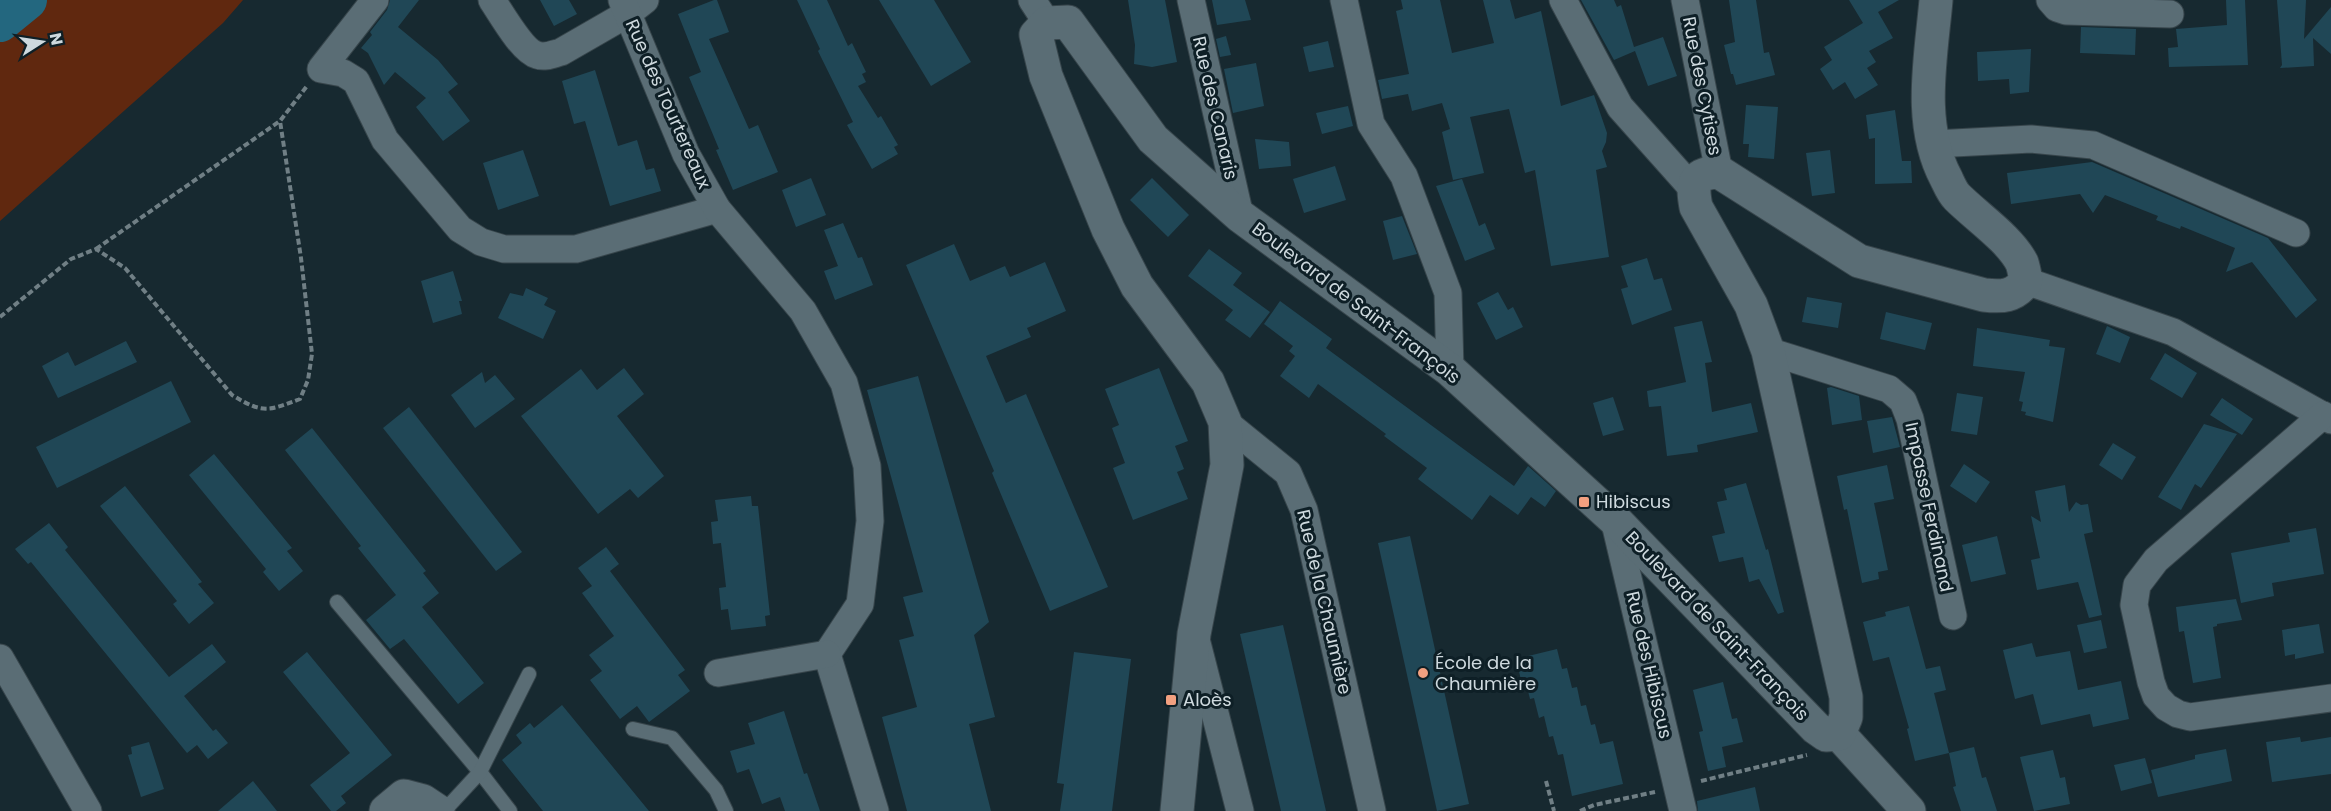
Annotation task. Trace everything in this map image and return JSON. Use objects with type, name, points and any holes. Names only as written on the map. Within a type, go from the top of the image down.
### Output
[{"type":"main road","points":[[1909,811],[1839,734],[1846,717],[1846,697],[1768,351],[1751,305],[1696,207],[1706,181],[1858,261],[1984,296],[2002,297],[2018,292],[2026,281],[2022,264],[2012,249],[1955,195],[1942,170],[1934,144],[1929,113],[1928,85],[1936,0]]},
{"type":"main road","name":"Boulevard de Saint-François","points":[[1177,811],[1194,634],[1227,465],[1226,422],[1208,382],[1137,286],[1108,229],[1047,76],[1036,35],[1040,11],[1068,22],[1153,139],[1240,216],[1450,370],[1614,519],[1816,728],[1826,735],[1839,734]]},
{"type":"main road","points":[[386,811],[404,796],[423,801],[438,811]]},
{"type":"street","points":[[375,0],[321,69],[343,73],[356,81],[385,140],[460,229],[481,242],[504,249],[576,249],[717,209]]},
{"type":"street","points":[[492,0],[526,49],[537,56],[549,56],[561,52],[631,5]]},
{"type":"street","name":"Rue des Canaris","points":[[1191,0],[1240,216]]},
{"type":"street","points":[[1344,0],[1371,124],[1404,176],[1448,293],[1450,370]]},
{"type":"street","points":[[1563,0],[1620,107],[1706,181]]},
{"type":"street","name":"Rue des Cytises","points":[[1685,0],[1706,181]]},
{"type":"street","points":[[2050,0],[2057,8],[2066,11],[2170,14]]},
{"type":"street","name":"Rue des Tourtereaux","points":[[631,5],[686,154],[717,209],[803,311],[844,383],[867,466],[870,521],[860,604],[826,654]]},
{"type":"street","points":[[1934,144],[2031,139],[2093,145],[2296,233]]},
{"type":"street","points":[[2026,281],[2173,332],[2327,418],[2156,560],[2137,585],[2134,605],[2156,696],[2166,707],[2178,714],[2190,717],[2331,698]]},
{"type":"street","name":"Impasse Ferdinand","points":[[1768,351],[1889,389],[1903,401],[1910,419],[1953,616]]},
{"type":"street","name":"Rue de la Chaumière","points":[[1226,422],[1288,473],[1304,510],[1372,811]]},
{"type":"street","name":"Rue des Hibiscus","points":[[1614,519],[1681,799]]},
{"type":"street","points":[[1194,634],[1240,811]]},
{"type":"street","points":[[718,673],[826,654],[875,811]]},
{"type":"street","points":[[0,658],[88,811]]},
{"type":"lane","points":[[337,602],[510,811]]},
{"type":"lane","points":[[444,811],[480,772],[529,674]]},
{"type":"lane","points":[[633,729],[672,738],[716,790],[726,811]]},
{"type":"path","points":[[0,317],[71,259],[96,249],[280,121],[321,69]]},
{"type":"path","points":[[96,249],[125,267],[232,395],[251,407],[271,410],[300,399],[308,380],[312,354],[301,258],[280,121]]},
{"type":"path","points":[[1580,811],[1594,805],[1681,799],[1821,750],[1839,734]]},
{"type":"path","points":[[1546,781],[1554,811]]},
{"type":"shaded area","points":[[0,0],[243,0],[223,23],[0,221]]},
{"type":"building","points":[[390,0],[419,0],[398,27],[438,60],[458,84],[448,92],[470,121],[443,141],[416,107],[426,98],[395,72],[384,85],[368,53],[361,48],[372,35],[370,32],[387,10]]},
{"type":"building","points":[[540,0],[569,0],[577,14],[554,26]]},
{"type":"building","points":[[717,0],[729,32],[709,39],[749,129],[758,125],[778,172],[733,190],[716,150],[719,149],[689,77],[701,72],[678,14]]},
{"type":"building","points":[[797,0],[827,0],[848,46],[852,43],[866,72],[862,74],[866,82],[858,86],[878,118],[881,116],[898,145],[894,147],[898,154],[872,169],[847,125],[853,122],[818,51],[820,49]]},
{"type":"building","points":[[879,0],[934,0],[971,62],[931,86]]},
{"type":"building","points":[[1128,0],[1165,0],[1177,62],[1152,67],[1134,64],[1135,45]]},
{"type":"building","points":[[1212,0],[1245,0],[1251,20],[1217,25]]},
{"type":"building","points":[[1401,0],[1440,0],[1452,53],[1494,43],[1483,0],[1510,0],[1515,19],[1541,11],[1561,106],[1594,95],[1607,133],[1602,151],[1607,167],[1596,170],[1609,257],[1551,266],[1535,170],[1525,173],[1509,109],[1470,117],[1484,173],[1453,180],[1442,132],[1450,129],[1442,103],[1412,111],[1408,94],[1382,99],[1378,80],[1409,74],[1396,11],[1403,9]]},
{"type":"building","points":[[1581,0],[1614,0],[1617,7],[1621,5],[1634,47],[1663,37],[1677,76],[1648,86],[1635,51],[1614,60]]},
{"type":"building","points":[[1729,0],[1756,0],[1764,53],[1769,52],[1775,75],[1736,85],[1724,45],[1735,42]]},
{"type":"building","points":[[1849,0],[1899,0],[1878,12],[1893,38],[1869,51],[1876,62],[1867,68],[1878,85],[1855,99],[1845,82],[1833,90],[1820,69],[1832,60],[1824,47],[1863,23]]},
{"type":"building","points":[[2226,0],[2245,0],[2248,65],[2169,67],[2168,48],[2178,47],[2176,29],[2227,25]]},
{"type":"building","points":[[2277,0],[2306,0],[2304,39],[2331,7],[2331,54],[2313,38],[2314,66],[2280,68],[2282,65]]},
{"type":"building","points":[[2081,27],[2136,29],[2135,55],[2080,53]]},
{"type":"building","points":[[1226,36],[1231,55],[1220,57],[1216,39]]},
{"type":"building","points":[[1328,41],[1334,67],[1309,72],[1303,47]]},
{"type":"building","points":[[2031,49],[2029,92],[2010,94],[2009,79],[1978,81],[1977,52]]},
{"type":"building","points":[[1256,63],[1264,106],[1233,113],[1224,69]]},
{"type":"building","points":[[595,70],[618,146],[637,140],[646,170],[654,168],[661,191],[610,206],[585,121],[574,124],[562,81]]},
{"type":"building","points":[[1746,105],[1778,107],[1774,159],[1748,157],[1749,144],[1743,144]]},
{"type":"building","points":[[1348,106],[1353,126],[1322,134],[1316,113]]},
{"type":"building","points":[[1895,110],[1902,161],[1911,161],[1912,183],[1875,184],[1875,138],[1869,139],[1866,115]]},
{"type":"building","points":[[1255,139],[1289,142],[1291,166],[1259,169]]},
{"type":"building","points":[[523,150],[539,196],[498,210],[483,163]]},
{"type":"building","points":[[1830,150],[1835,193],[1812,196],[1806,153]]},
{"type":"building","points":[[2092,162],[2268,238],[2317,300],[2296,318],[2252,262],[2226,272],[2235,248],[2181,226],[2180,229],[2156,220],[2158,216],[2105,195],[2093,213],[2080,194],[2011,204],[2007,173]]},
{"type":"building","points":[[1335,166],[1346,200],[1304,213],[1293,179]]},
{"type":"building","points":[[811,178],[826,215],[796,227],[782,190]]},
{"type":"building","points":[[1152,178],[1189,215],[1168,237],[1130,200]]},
{"type":"building","points":[[1462,179],[1479,226],[1485,223],[1495,249],[1465,261],[1436,186]]},
{"type":"building","points":[[1402,216],[1417,254],[1393,260],[1383,221]]},
{"type":"building","points":[[843,223],[858,258],[862,257],[873,285],[835,300],[824,271],[838,266],[824,230]]},
{"type":"building","points":[[954,244],[970,281],[1005,266],[1010,277],[1045,262],[1066,311],[1027,328],[1031,337],[986,356],[1006,403],[1026,394],[1108,587],[1050,611],[992,473],[994,471],[906,265]]},
{"type":"building","points":[[1209,249],[1242,273],[1233,285],[1270,312],[1250,338],[1225,320],[1233,310],[1188,276]]},
{"type":"building","points":[[1647,258],[1654,280],[1662,278],[1672,310],[1632,325],[1621,289],[1628,287],[1621,266]]},
{"type":"building","points":[[453,271],[462,301],[459,301],[462,314],[433,323],[421,281]]},
{"type":"building","points":[[526,288],[548,298],[544,305],[556,311],[543,339],[498,318],[510,293],[523,296]]},
{"type":"building","points":[[1498,292],[1508,310],[1513,307],[1523,327],[1496,340],[1477,303]]},
{"type":"building","points":[[1807,297],[1842,303],[1838,328],[1802,322]]},
{"type":"building","points":[[1280,301],[1332,339],[1326,348],[1514,486],[1528,466],[1556,491],[1545,507],[1531,497],[1518,515],[1490,495],[1472,520],[1418,479],[1427,468],[1384,436],[1386,434],[1318,384],[1309,398],[1280,376],[1295,356],[1289,351],[1293,346],[1264,324]]},
{"type":"building","points":[[1886,312],[1932,323],[1925,350],[1880,339]]},
{"type":"building","points":[[1702,321],[1712,362],[1705,363],[1712,412],[1751,403],[1758,432],[1697,445],[1698,452],[1667,456],[1661,406],[1649,407],[1647,391],[1686,382],[1674,327]]},
{"type":"building","points":[[2107,326],[2130,337],[2120,363],[2096,354]]},
{"type":"building","points":[[1977,328],[2050,340],[2049,346],[2065,348],[2053,422],[2025,415],[2026,412],[2021,411],[2023,402],[2019,401],[2025,372],[1973,366]]},
{"type":"building","points":[[126,341],[137,362],[58,398],[42,366],[68,352],[75,366]]},
{"type":"building","points":[[2165,353],[2197,373],[2182,398],[2150,379]]},
{"type":"building","points":[[624,368],[644,394],[617,416],[664,476],[638,498],[630,489],[598,514],[521,416],[581,369],[597,390]]},
{"type":"building","points":[[1159,368],[1188,441],[1175,446],[1184,469],[1177,472],[1188,499],[1133,520],[1113,468],[1125,463],[1112,428],[1119,425],[1105,389]]},
{"type":"building","points":[[482,372],[485,383],[495,375],[515,399],[475,428],[451,395]]},
{"type":"building","points":[[918,376],[989,622],[974,635],[995,717],[969,724],[991,811],[907,811],[882,717],[917,707],[899,640],[914,636],[903,597],[923,592],[867,390]]},
{"type":"building","points":[[171,381],[191,422],[57,488],[36,447]]},
{"type":"building","points":[[1831,387],[1859,396],[1862,420],[1832,425],[1827,388]]},
{"type":"building","points":[[1957,393],[1983,397],[1977,435],[1951,431]]},
{"type":"building","points":[[1613,397],[1624,430],[1603,436],[1593,403]]},
{"type":"building","points":[[2222,398],[2253,419],[2242,435],[2210,415]]},
{"type":"building","points":[[409,407],[522,552],[496,571],[383,428]]},
{"type":"building","points":[[1892,417],[1900,447],[1873,453],[1867,421]]},
{"type":"building","points":[[2204,424],[2237,434],[2201,488],[2195,484],[2181,510],[2158,497]]},
{"type":"building","points":[[312,428],[426,571],[423,573],[439,593],[422,607],[484,683],[458,704],[404,639],[390,649],[366,620],[396,595],[358,548],[361,546],[285,450]]},
{"type":"building","points":[[2113,443],[2136,457],[2122,480],[2099,465]]},
{"type":"building","points":[[214,454],[292,548],[287,551],[303,571],[279,591],[263,572],[266,569],[189,475]]},
{"type":"building","points":[[1964,464],[1990,482],[1976,503],[1950,486]]},
{"type":"building","points":[[1887,465],[1894,499],[1874,503],[1888,570],[1878,572],[1879,579],[1862,583],[1847,509],[1844,510],[1837,476]]},
{"type":"building","points":[[1746,483],[1766,550],[1768,549],[1784,612],[1778,614],[1759,579],[1749,582],[1743,557],[1719,562],[1712,536],[1725,533],[1717,502],[1727,500],[1724,489]]},
{"type":"building","points":[[2065,485],[2069,512],[2076,502],[2081,505],[2088,504],[2093,532],[2084,534],[2102,615],[2089,618],[2078,582],[2037,590],[2031,560],[2040,558],[2031,516],[2041,522],[2035,491]]},
{"type":"building","points":[[125,486],[202,582],[198,584],[214,603],[189,624],[173,604],[177,601],[100,506]]},
{"type":"building","points":[[751,496],[752,506],[758,506],[770,615],[765,616],[766,626],[731,630],[728,609],[721,610],[719,588],[726,587],[721,543],[713,544],[711,522],[718,521],[715,500]]},
{"type":"building","points":[[49,523],[68,547],[65,550],[169,677],[212,644],[226,662],[184,696],[213,731],[216,729],[228,743],[208,759],[197,745],[187,753],[31,562],[28,564],[15,549]]},
{"type":"building","points":[[2316,528],[2324,574],[2272,583],[2274,596],[2241,603],[2231,553],[2290,542],[2288,533]]},
{"type":"building","name":"École de la Chaumière","points":[[1410,536],[1469,804],[1437,811],[1378,543]]},
{"type":"building","points":[[1997,536],[2006,574],[1971,582],[1962,545]]},
{"type":"building","points":[[606,547],[619,564],[610,571],[685,670],[678,675],[690,691],[649,722],[637,706],[620,719],[590,680],[602,671],[589,655],[614,636],[582,593],[592,586],[578,568]]},
{"type":"building","points":[[2236,599],[2242,620],[2217,624],[2213,627],[2221,678],[2193,683],[2184,631],[2179,632],[2176,607]]},
{"type":"building","points":[[1909,606],[1926,669],[1940,666],[1946,690],[1934,693],[1949,753],[1915,761],[1907,729],[1909,728],[1889,657],[1873,661],[1863,622],[1886,616],[1885,612]]},
{"type":"building","points":[[2101,620],[2107,648],[2084,653],[2077,625]]},
{"type":"building","points":[[2319,624],[2324,653],[2295,659],[2295,654],[2285,656],[2282,630]]},
{"type":"building","points":[[1283,625],[1326,811],[1281,811],[1240,634]]},
{"type":"building","points":[[2032,643],[2036,657],[2070,651],[2078,690],[2121,681],[2129,719],[2093,727],[2090,714],[2041,725],[2033,694],[2015,699],[2003,650]]},
{"type":"building","points":[[1557,649],[1562,669],[1567,668],[1572,688],[1577,687],[1581,706],[1586,705],[1591,725],[1595,724],[1600,744],[1613,741],[1623,784],[1572,796],[1563,754],[1558,755],[1553,736],[1549,737],[1544,716],[1539,718],[1534,698],[1530,699],[1525,679],[1521,680],[1516,659]]},
{"type":"building","points":[[307,652],[392,755],[341,796],[346,803],[336,811],[331,811],[310,785],[350,753],[283,672]]},
{"type":"building","points":[[1074,652],[1131,659],[1112,811],[1060,811],[1064,784],[1057,783]]},
{"type":"building","points":[[1723,682],[1732,719],[1737,718],[1743,742],[1722,747],[1726,767],[1708,771],[1699,732],[1703,731],[1693,690]]},
{"type":"building","points":[[562,705],[649,811],[543,811],[502,760],[522,743],[516,735],[530,723],[534,728]]},
{"type":"building","points":[[784,711],[804,774],[807,773],[820,811],[785,811],[780,797],[762,804],[749,769],[737,773],[730,751],[755,744],[748,723]]},
{"type":"building","points":[[2300,737],[2301,742],[2331,737],[2331,774],[2272,782],[2266,742]]},
{"type":"building","points":[[149,742],[164,789],[141,797],[128,755],[132,754],[131,747]]},
{"type":"building","points":[[1974,747],[1982,778],[1986,777],[1997,811],[1961,811],[1953,787],[1956,786],[1949,753]]},
{"type":"building","points":[[2226,749],[2232,781],[2158,797],[2151,770],[2195,759],[2195,755]]},
{"type":"building","points":[[2053,750],[2060,778],[2065,777],[2070,804],[2034,811],[2020,757]]},
{"type":"building","points":[[2145,758],[2152,783],[2121,791],[2114,765]]},
{"type":"building","points":[[253,781],[277,811],[218,811]]},
{"type":"building","points":[[1755,787],[1760,811],[1698,811],[1697,801]]},
{"type":"waterway","points":[[0,22],[27,0]]},
{"type":"place","name":"Hibiscus","points":[[1584,502]]},
{"type":"place","name":"École de la Chaumière","points":[[1423,673]]},
{"type":"place","name":"Aloès","points":[[1171,700]]}]
